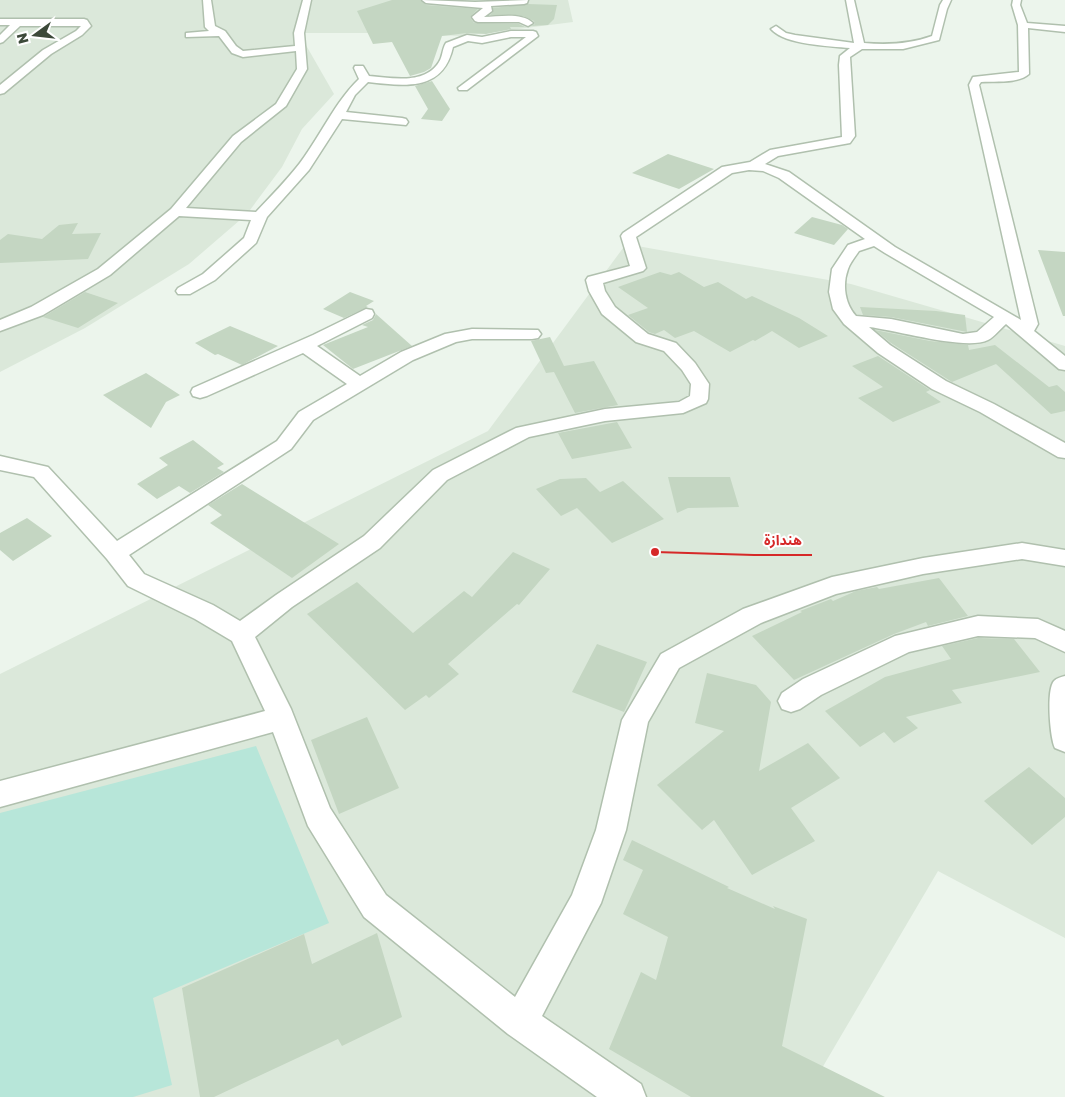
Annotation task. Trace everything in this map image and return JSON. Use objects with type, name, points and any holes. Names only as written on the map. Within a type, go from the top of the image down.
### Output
[{"type":"street","points":[[207,0],[210,28],[224,35],[230,47],[238,53],[300,48]]},
{"type":"street","points":[[426,0],[478,4],[524,1],[531,10]]},
{"type":"street","points":[[850,0],[860,46]]},
{"type":"street","points":[[776,29],[783,35],[794,38],[860,46],[925,43],[936,38],[939,29],[940,10],[947,0]]},
{"type":"street","points":[[1017,0],[1016,5],[1023,25],[1024,74],[1014,77],[977,79],[974,85],[1003,213],[1025,294],[1030,324],[1025,332]]},
{"type":"street","points":[[0,326],[37,311],[104,272],[176,212],[237,139],[280,106],[302,69],[299,33],[309,2]]},
{"type":"street","points":[[477,17],[487,11],[488,8],[478,4]]},
{"type":"street","points":[[464,15],[484,20],[525,20],[532,30],[529,33]]},
{"type":"street","points":[[0,22],[68,21],[84,22],[86,26],[79,33],[47,52],[0,91]]},
{"type":"street","points":[[0,40],[16,23]]},
{"type":"street","points":[[1023,25],[1065,28]]},
{"type":"street","points":[[189,36],[218,32]]},
{"type":"street","points":[[184,291],[209,277],[251,240],[260,216],[304,167],[338,115],[362,73],[396,81],[426,78],[445,61],[449,45],[459,40],[467,38],[482,40],[511,34],[533,34],[533,36],[463,88]]},
{"type":"street","points":[[755,165],[774,152],[846,140],[849,136],[845,56],[860,46]]},
{"type":"street","points":[[338,115],[402,122]]},
{"type":"street","points":[[241,634],[372,542],[440,475],[523,432],[605,415],[683,407],[699,399],[700,384],[688,366],[670,347],[642,338],[608,310],[597,291],[594,280],[638,268],[628,236],[727,170],[755,165],[768,167],[784,175],[877,240],[1004,317],[1065,365]]},
{"type":"street","points":[[176,212],[260,216]]},
{"type":"street","points":[[877,240],[852,248],[840,269],[837,292],[841,309],[850,320],[884,349],[938,385],[987,408],[1065,452]]},
{"type":"street","points":[[200,392],[320,339],[366,314]]},
{"type":"street","points":[[850,320],[891,324],[962,338],[982,336],[1004,317]]},
{"type":"street","points":[[116,553],[284,445],[306,416],[407,356],[451,338],[472,334],[532,334]]},
{"type":"street","points":[[301,347],[312,350],[360,385]]},
{"type":"street","points":[[0,463],[41,472],[116,553],[136,580],[204,612],[241,634],[281,718],[318,816],[375,906],[520,1022],[628,1097]]},
{"type":"street","points":[[520,1022],[585,903],[611,830],[635,720],[670,661],[752,616],[832,586],[923,566],[1022,551],[1065,558]]},
{"type":"street","points":[[791,701],[812,687],[904,642],[978,626],[1038,629],[1065,642]]},
{"type":"street","points":[[1065,687],[1063,689],[1065,740]]},
{"type":"street","points":[[0,794],[281,718]]},
{"type":"shaded area","points":[[0,0],[568,0],[573,22],[462,36],[299,33],[334,94],[302,129],[282,167],[247,214],[189,264],[85,328],[0,372]]},
{"type":"shaded area","points":[[626,244],[851,284],[1065,346],[1065,938],[938,871],[805,1097],[0,1097],[0,674],[488,431]]},
{"type":"shaded area","points":[[256,746],[329,923],[153,998],[172,1085],[133,1097],[0,1097],[0,813]]},
{"type":"building","points":[[392,0],[420,0],[426,5],[478,9],[470,17],[474,23],[519,24],[525,27],[510,27],[511,29],[486,34],[467,33],[442,36],[431,68],[410,76],[392,42],[373,44],[357,11]]},
{"type":"building","points":[[528,4],[557,5],[554,19],[548,25],[531,26],[535,24],[534,21],[523,16],[490,15],[493,12],[493,8]]},
{"type":"building","points":[[432,81],[450,109],[442,121],[421,119],[428,109],[415,86]]},
{"type":"building","points":[[668,154],[714,169],[679,189],[632,173]]},
{"type":"building","points":[[812,217],[842,225],[848,229],[834,245],[794,233]]},
{"type":"building","points":[[78,223],[72,234],[101,233],[88,259],[0,263],[0,240],[8,234],[42,239],[59,225]]},
{"type":"building","points":[[1038,250],[1065,252],[1065,316],[1063,316]]},
{"type":"building","points":[[660,272],[671,275],[679,272],[704,287],[718,282],[746,299],[752,296],[799,318],[828,336],[799,348],[772,331],[730,352],[694,331],[675,338],[664,330],[655,334],[649,332],[628,315],[648,308],[618,287]]},
{"type":"building","points":[[85,292],[118,303],[78,328],[43,317]]},
{"type":"building","points":[[350,292],[374,301],[366,306],[368,307],[344,318],[323,309]]},
{"type":"building","points":[[860,307],[936,311],[965,315],[967,332],[891,317],[863,315]]},
{"type":"building","points":[[376,314],[412,346],[353,369],[323,345],[368,327],[362,325],[373,320]]},
{"type":"building","points":[[230,326],[278,346],[242,365],[218,354],[215,355],[195,343]]},
{"type":"building","points":[[875,330],[930,341],[968,345],[969,350],[995,345],[1049,387],[1057,385],[1065,392],[1065,411],[1051,414],[996,364],[952,382],[891,343]]},
{"type":"building","points":[[550,337],[564,366],[594,361],[618,405],[575,413],[554,372],[546,373],[531,341]]},
{"type":"building","points":[[878,356],[930,390],[926,392],[941,402],[893,422],[858,398],[883,387],[852,366]]},
{"type":"building","points":[[146,373],[180,395],[166,402],[151,428],[103,395]]},
{"type":"building","points":[[617,422],[632,448],[572,459],[558,433]]},
{"type":"building","points":[[193,440],[224,464],[217,468],[224,472],[190,493],[179,486],[157,499],[137,484],[168,465],[159,458]]},
{"type":"building","points":[[668,477],[730,477],[739,507],[688,508],[677,513]]},
{"type":"building","points":[[586,478],[600,492],[623,481],[664,519],[612,543],[577,508],[561,516],[536,489],[560,479]]},
{"type":"building","points":[[242,484],[339,544],[292,578],[210,523],[222,515],[208,505]]},
{"type":"building","points":[[27,518],[52,536],[13,561],[0,550],[0,533]]},
{"type":"building","points":[[513,552],[550,569],[519,605],[517,604],[448,664],[459,674],[429,698],[426,695],[405,710],[307,614],[357,582],[413,633],[464,591],[472,597]]},
{"type":"building","points":[[939,578],[968,616],[928,626],[926,622],[894,634],[794,680],[752,636],[802,612],[800,611],[831,599],[833,601],[856,591],[877,587],[879,589]]},
{"type":"building","points":[[978,638],[1014,639],[1040,672],[952,690],[962,703],[906,717],[918,728],[894,743],[884,732],[860,747],[825,711],[885,677],[951,659],[942,646]]},
{"type":"building","points":[[597,644],[647,662],[624,712],[572,692]]},
{"type":"building","points":[[707,673],[756,685],[771,702],[759,771],[808,743],[840,778],[791,808],[815,841],[752,875],[714,820],[702,830],[657,785],[724,731],[695,723]]},
{"type":"building","points":[[367,717],[399,788],[339,814],[311,740]]},
{"type":"building","points":[[1029,767],[1065,798],[1065,817],[1032,845],[984,801]]},
{"type":"building","points":[[632,840],[729,887],[727,888],[775,909],[773,906],[807,919],[782,1046],[885,1097],[691,1097],[609,1049],[641,972],[656,980],[668,937],[623,914],[643,870],[623,860]]},
{"type":"building","points":[[377,933],[402,1017],[342,1046],[338,1039],[214,1097],[200,1097],[182,988],[304,934],[312,964]]},
{"type":"place","name":"هندازة","points":[[655,552]]}]
